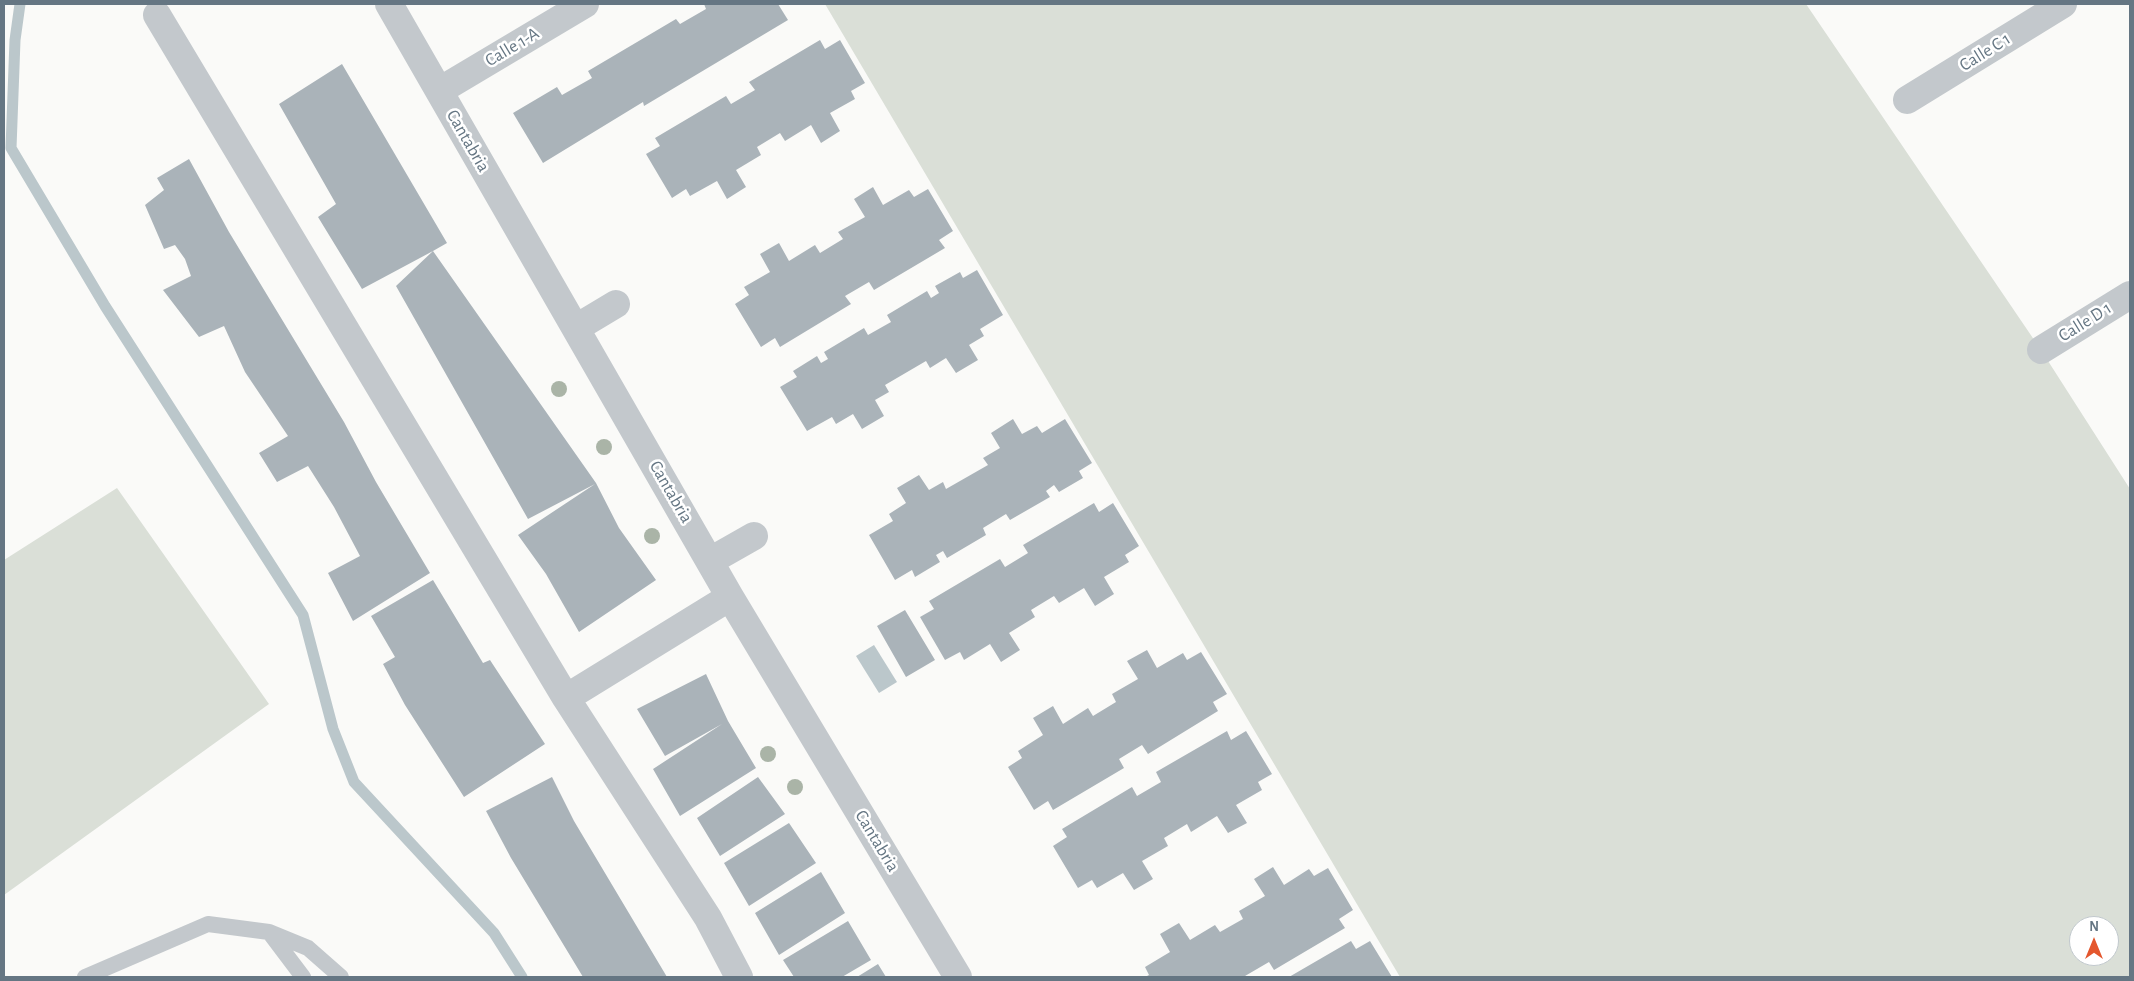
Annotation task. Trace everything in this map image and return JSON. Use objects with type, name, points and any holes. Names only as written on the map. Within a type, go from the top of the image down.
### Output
[{"type":"street","name":"Cantabria","points":[[389,4],[730,597],[958,977]]},
{"type":"street","name":"Calle 1-A","points":[[439,91],[585,4]]},
{"type":"street","name":"Calle C 1","points":[[1907,100],[2063,4]]},
{"type":"street","points":[[157,15],[566,698],[708,918],[739,977]]},
{"type":"street","name":"Calle D 1","points":[[2041,350],[2130,295]]},
{"type":"street","points":[[576,328],[616,304]]},
{"type":"street","points":[[710,561],[754,536]]},
{"type":"street","points":[[566,698],[730,597]]},
{"type":"lane","points":[[85,977],[208,924],[269,932],[308,948],[341,977]]},
{"type":"lane","points":[[269,932],[303,977]]},
{"type":"shaded area","points":[[825,4],[1806,4],[2041,350],[2130,489],[2130,977],[1400,977]]},
{"type":"shaded area","points":[[117,488],[269,704],[4,895],[4,560]]},
{"type":"shaded area","points":[[874,645],[897,682],[879,693],[856,656]]},
{"type":"building","points":[[704,4],[778,4],[788,20],[644,106],[643,102],[543,163],[513,113],[557,87],[562,95],[592,78],[588,71],[676,19],[680,24],[706,9]]},
{"type":"building","points":[[820,40],[825,49],[840,40],[865,83],[851,91],[855,99],[830,113],[840,131],[821,143],[811,125],[785,141],[780,133],[757,147],[761,155],[736,170],[746,187],[727,199],[717,181],[690,196],[686,189],[672,198],[646,154],[660,146],[655,138],[726,96],[731,104],[755,90],[749,82]]},
{"type":"building","points":[[342,64],[447,243],[362,289],[318,217],[336,204],[279,104]]},
{"type":"building","points":[[189,159],[229,232],[344,422],[376,482],[430,573],[353,621],[328,573],[360,556],[334,507],[308,466],[277,482],[259,453],[288,436],[245,372],[224,326],[199,337],[163,290],[191,276],[185,259],[175,245],[164,249],[145,205],[164,190],[157,178]]},
{"type":"building","points":[[873,187],[883,205],[909,190],[914,197],[928,189],[953,231],[939,240],[945,248],[874,290],[869,282],[845,296],[851,304],[780,347],[775,338],[761,347],[735,304],[749,295],[744,287],[770,272],[760,254],[779,243],[789,261],[815,245],[820,253],[843,239],[838,232],[865,217],[854,199]]},
{"type":"building","points":[[433,251],[596,483],[619,528],[656,580],[579,632],[546,574],[518,535],[595,484],[528,519],[396,286]]},
{"type":"building","points":[[977,270],[1003,315],[980,329],[984,336],[969,345],[978,360],[956,373],[946,358],[930,368],[926,361],[885,385],[889,392],[875,400],[884,416],[862,429],[853,414],[836,424],[832,417],[807,431],[780,387],[797,377],[793,371],[817,356],[821,363],[828,359],[824,352],[864,328],[868,335],[891,322],[887,315],[927,291],[931,298],[939,293],[935,286],[960,272],[963,278]]},
{"type":"building","points":[[1013,419],[1022,434],[1037,426],[1042,433],[1065,419],[1092,463],[1079,471],[1083,478],[1059,492],[1054,485],[1046,491],[1050,497],[1010,520],[1006,514],[983,528],[986,535],[947,558],[943,551],[936,555],[940,562],[915,577],[912,570],[895,580],[869,535],[893,521],[889,514],[906,503],[897,488],[919,475],[929,490],[943,482],[946,489],[988,465],[983,458],[1000,448],[991,433]]},
{"type":"building","points":[[1094,503],[1099,512],[1113,503],[1139,546],[1125,555],[1129,562],[1104,577],[1114,594],[1095,606],[1084,588],[1059,603],[1054,596],[1031,610],[1035,617],[1009,633],[1020,650],[1001,662],[990,644],[964,660],[960,652],[945,660],[920,617],[934,609],[929,601],[1000,559],[1005,567],[1028,553],[1023,545]]},
{"type":"building","points":[[433,580],[483,663],[490,660],[545,744],[464,797],[405,705],[383,664],[395,657],[371,616]]},
{"type":"building","points":[[905,610],[935,660],[906,677],[877,626]]},
{"type":"building","points":[[1147,650],[1157,668],[1183,653],[1187,660],[1201,652],[1227,694],[1213,702],[1218,711],[1148,754],[1142,745],[1119,759],[1124,768],[1053,810],[1048,801],[1034,810],[1008,767],[1022,758],[1018,751],[1043,735],[1033,718],[1053,706],[1063,724],[1088,708],[1093,716],[1116,702],[1112,694],[1138,679],[1127,661]]},
{"type":"building","points":[[706,674],[728,721],[756,768],[680,816],[653,769],[722,724],[665,756],[637,709]]},
{"type":"building","points":[[1227,731],[1231,740],[1246,731],[1272,774],[1258,782],[1262,790],[1236,805],[1247,823],[1228,833],[1217,816],[1191,832],[1187,824],[1164,838],[1168,846],[1142,861],[1153,879],[1134,890],[1123,873],[1097,888],[1092,880],[1078,888],[1053,846],[1067,837],[1062,829],[1132,787],[1137,796],[1161,782],[1156,772]]},
{"type":"building","points":[[552,777],[574,821],[667,977],[583,977],[511,858],[486,811]]},
{"type":"building","points":[[758,777],[785,814],[720,856],[697,818]]},
{"type":"building","points":[[789,823],[816,863],[749,906],[724,863]]},
{"type":"building","points":[[1273,867],[1284,885],[1309,869],[1314,876],[1328,868],[1353,910],[1339,919],[1345,928],[1274,970],[1269,962],[1246,977],[1145,977],[1149,975],[1145,967],[1170,952],[1160,934],[1179,923],[1190,940],[1215,925],[1220,932],[1243,919],[1239,911],[1265,896],[1254,879]]},
{"type":"building","points":[[821,872],[845,913],[779,955],[755,913]]},
{"type":"building","points":[[848,921],[871,960],[842,977],[794,977],[783,960]]},
{"type":"building","points":[[1351,941],[1356,949],[1370,941],[1392,977],[1289,977]]},
{"type":"building","points":[[878,964],[886,977],[857,977]]},
{"type":"waterway","points":[[20,4],[15,40],[11,148],[105,306],[303,615],[333,729],[354,782],[494,933],[522,977]]}]
